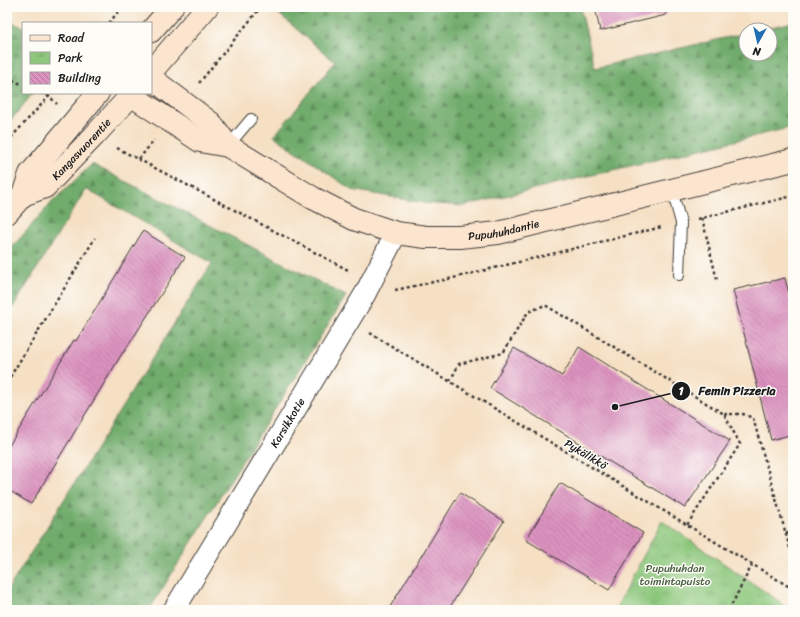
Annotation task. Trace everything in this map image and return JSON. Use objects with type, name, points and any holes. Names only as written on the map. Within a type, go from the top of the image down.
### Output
[{"type":"street","points":[[152,31],[172,7]]},
{"type":"street","points":[[152,71],[207,7]]},
{"type":"street","name":"Pupuhuhdantie","points":[[152,79],[211,123],[228,146]]},
{"type":"street","name":"Kangasvuorentie","points":[[7,213],[24,195],[30,174],[97,94]]},
{"type":"street","name":"Pupuhuhdantie","points":[[131,94],[200,141],[228,146],[313,198],[354,219],[396,233],[426,237],[460,237],[498,233],[793,160]]},
{"type":"street","name":"Kangasvuorentie","points":[[24,195],[45,188],[131,94]]},
{"type":"street","name":"Karsikkotie","points":[[174,610],[365,294],[396,233]]},
{"type":"lane","points":[[228,146],[251,119]]},
{"type":"lane","points":[[672,190],[681,223],[679,275]]},
{"type":"path","points":[[109,22],[122,7]]},
{"type":"path","points":[[7,77],[22,84]]},
{"type":"path","points":[[7,142],[49,96],[44,94]]},
{"type":"path","points":[[702,218],[717,280]]},
{"type":"path","points":[[7,382],[95,238]]},
{"type":"path","points":[[450,381],[459,364],[503,353],[528,312],[545,305],[724,414],[740,444],[687,525]]},
{"type":"path","name":"Pykälikkö","points":[[369,332],[793,589]]},
{"type":"path","points":[[724,414],[743,414],[753,418],[793,559]]},
{"type":"path","points":[[786,532],[793,534]]},
{"type":"path","points":[[729,610],[752,565]]},
{"type":"green space","points":[[285,7],[580,7],[595,68],[738,35],[738,62],[778,62],[778,26],[793,22],[793,127],[463,206],[424,203],[352,190],[274,136],[335,62],[279,14]]},
{"type":"green space","points":[[7,21],[22,27],[22,94],[32,94],[7,125]]},
{"type":"green space","points":[[92,164],[346,296],[149,610],[7,610],[7,591],[212,263],[86,189],[7,317],[7,253],[51,203]]},
{"type":"green space","name":"Pupuhuhdan toimintapuisto","points":[[662,521],[777,600],[788,610],[615,610]]},
{"type":"building","points":[[595,7],[665,7],[666,15],[600,31]]},
{"type":"building","points":[[143,231],[185,257],[123,352],[31,504],[7,489],[7,449],[74,340],[76,341]]},
{"type":"building","points":[[785,278],[793,310],[793,434],[771,440],[733,290]]},
{"type":"building","points":[[579,347],[730,441],[685,508],[490,388],[514,348],[562,376]]},
{"type":"building","points":[[560,483],[643,533],[609,590],[526,540]]},
{"type":"building","points":[[460,493],[504,521],[448,610],[388,610]]},
{"type":"place","name":"Femin Pizzeria","points":[[615,407]]}]
